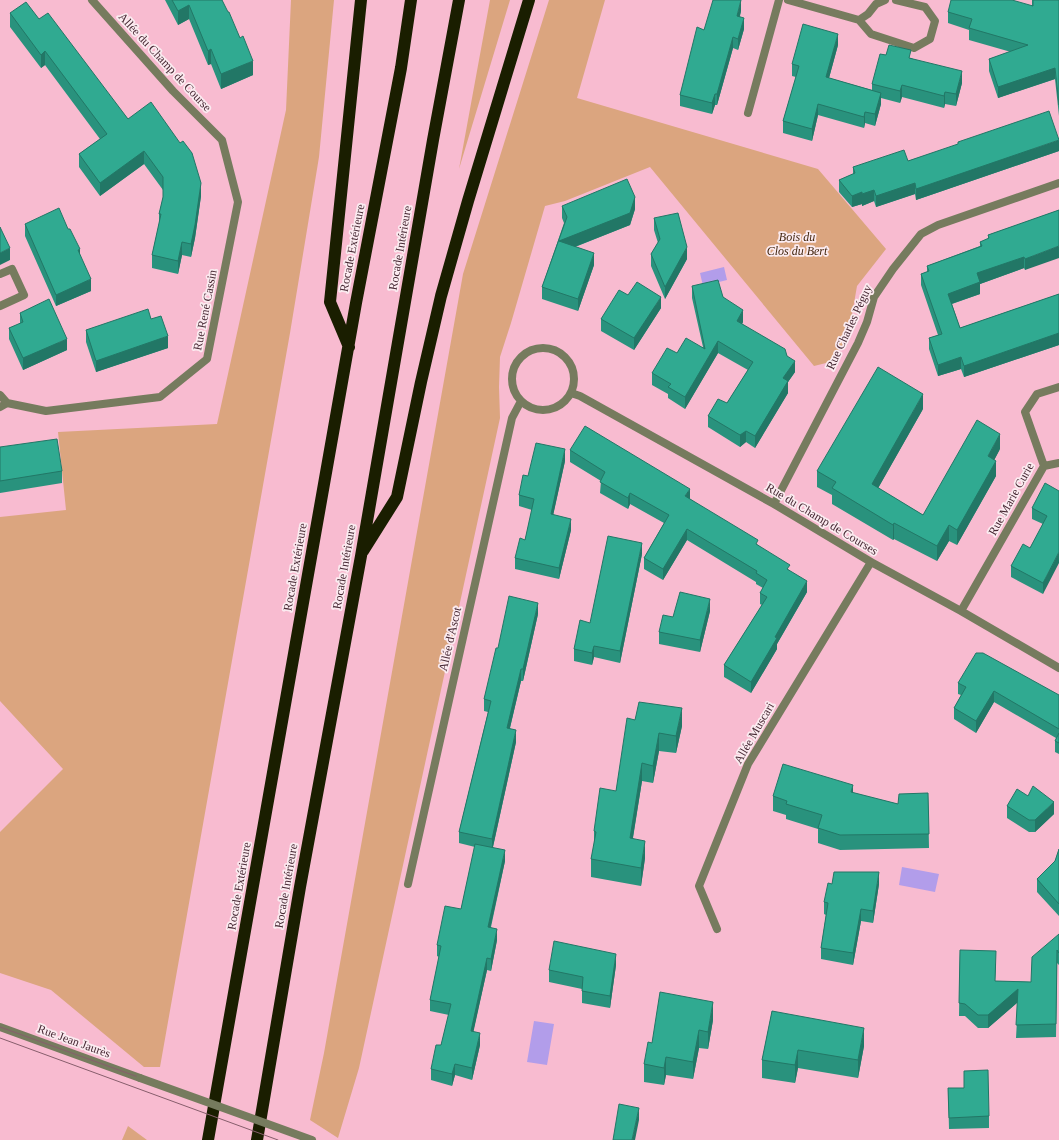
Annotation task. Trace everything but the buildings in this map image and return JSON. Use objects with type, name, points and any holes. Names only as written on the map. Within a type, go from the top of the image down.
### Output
[{"type":"highway","points":[[349,347],[330,302],[361,0]]},
{"type":"highway","name":"Rocade Extérieure","points":[[208,1140],[349,347],[401,68],[411,0]]},
{"type":"highway","name":"Rocade Intérieure","points":[[257,1140],[300,887],[361,556],[433,140],[459,0]]},
{"type":"highway","points":[[361,556],[397,497],[441,296],[529,0]]},
{"type":"street","name":"Allée du Champ de Course","points":[[92,0],[173,91],[222,140]]},
{"type":"street","points":[[748,113],[779,0]]},
{"type":"street","points":[[788,0],[859,20],[871,34],[914,48],[930,39],[935,21],[925,7],[896,0]]},
{"type":"street","points":[[859,20],[868,14],[876,4],[885,0]]},
{"type":"street","name":"Rue René Cassin","points":[[0,395],[4,405],[46,411],[160,397],[207,359],[238,202],[222,140]]},
{"type":"street","name":"Rue Charles Péguy","points":[[774,504],[858,342],[867,322],[874,297],[893,269],[921,234],[938,225],[1059,182]]},
{"type":"street","points":[[0,274],[12,269],[24,295],[0,306]]},
{"type":"street","points":[[544,348],[554,350],[563,355],[570,363],[574,373],[574,383],[571,393],[565,401],[557,407],[548,410],[534,408],[521,401],[515,392],[512,382],[513,372],[520,358],[524,354],[534,349],[544,348]]},
{"type":"street","name":"Rue Marie Curie","points":[[961,612],[1044,466],[1025,412],[1037,394],[1059,387]]},
{"type":"street","name":"Rue du Champ de Courses","points":[[571,393],[587,400],[774,504],[871,562],[1059,668]]},
{"type":"street","name":"Allée d'Ascot","points":[[408,884],[512,418],[521,401]]},
{"type":"street","points":[[1044,466],[1059,463]]},
{"type":"street","name":"Allée Muscari","points":[[717,929],[699,886],[748,764],[871,562]]},
{"type":"street","name":"Rue Jean Jaurès","points":[[0,1027],[312,1140]]},
{"type":"green space","points":[[291,0],[334,0],[319,157],[290,333],[160,1067],[144,1067],[51,990],[0,973],[0,832],[63,769],[0,701],[0,517],[66,510],[58,432],[217,424],[286,110]]},
{"type":"green space","points":[[490,0],[510,0],[459,169]]},
{"type":"green space","name":"Bois du Clos du Bert","points":[[549,0],[605,0],[577,98],[818,169],[886,249],[857,286],[848,338],[830,362],[814,366],[650,167],[565,201],[545,206],[500,357],[500,418],[359,1068],[338,1138],[310,1120],[324,1053],[463,274]]},
{"type":"green space","points":[[128,1126],[147,1140],[122,1140]]},
{"type":"shaded area","points":[[724,267],[727,280],[703,286],[700,273]]},
{"type":"shaded area","points":[[902,867],[939,874],[935,892],[899,885]]},
{"type":"shaded area","points":[[534,1021],[554,1024],[547,1065],[527,1062]]},
{"type":"tram line","points":[[0,1027],[312,1140]]},
{"type":"tram line","points":[[0,1038],[278,1140]]}]
